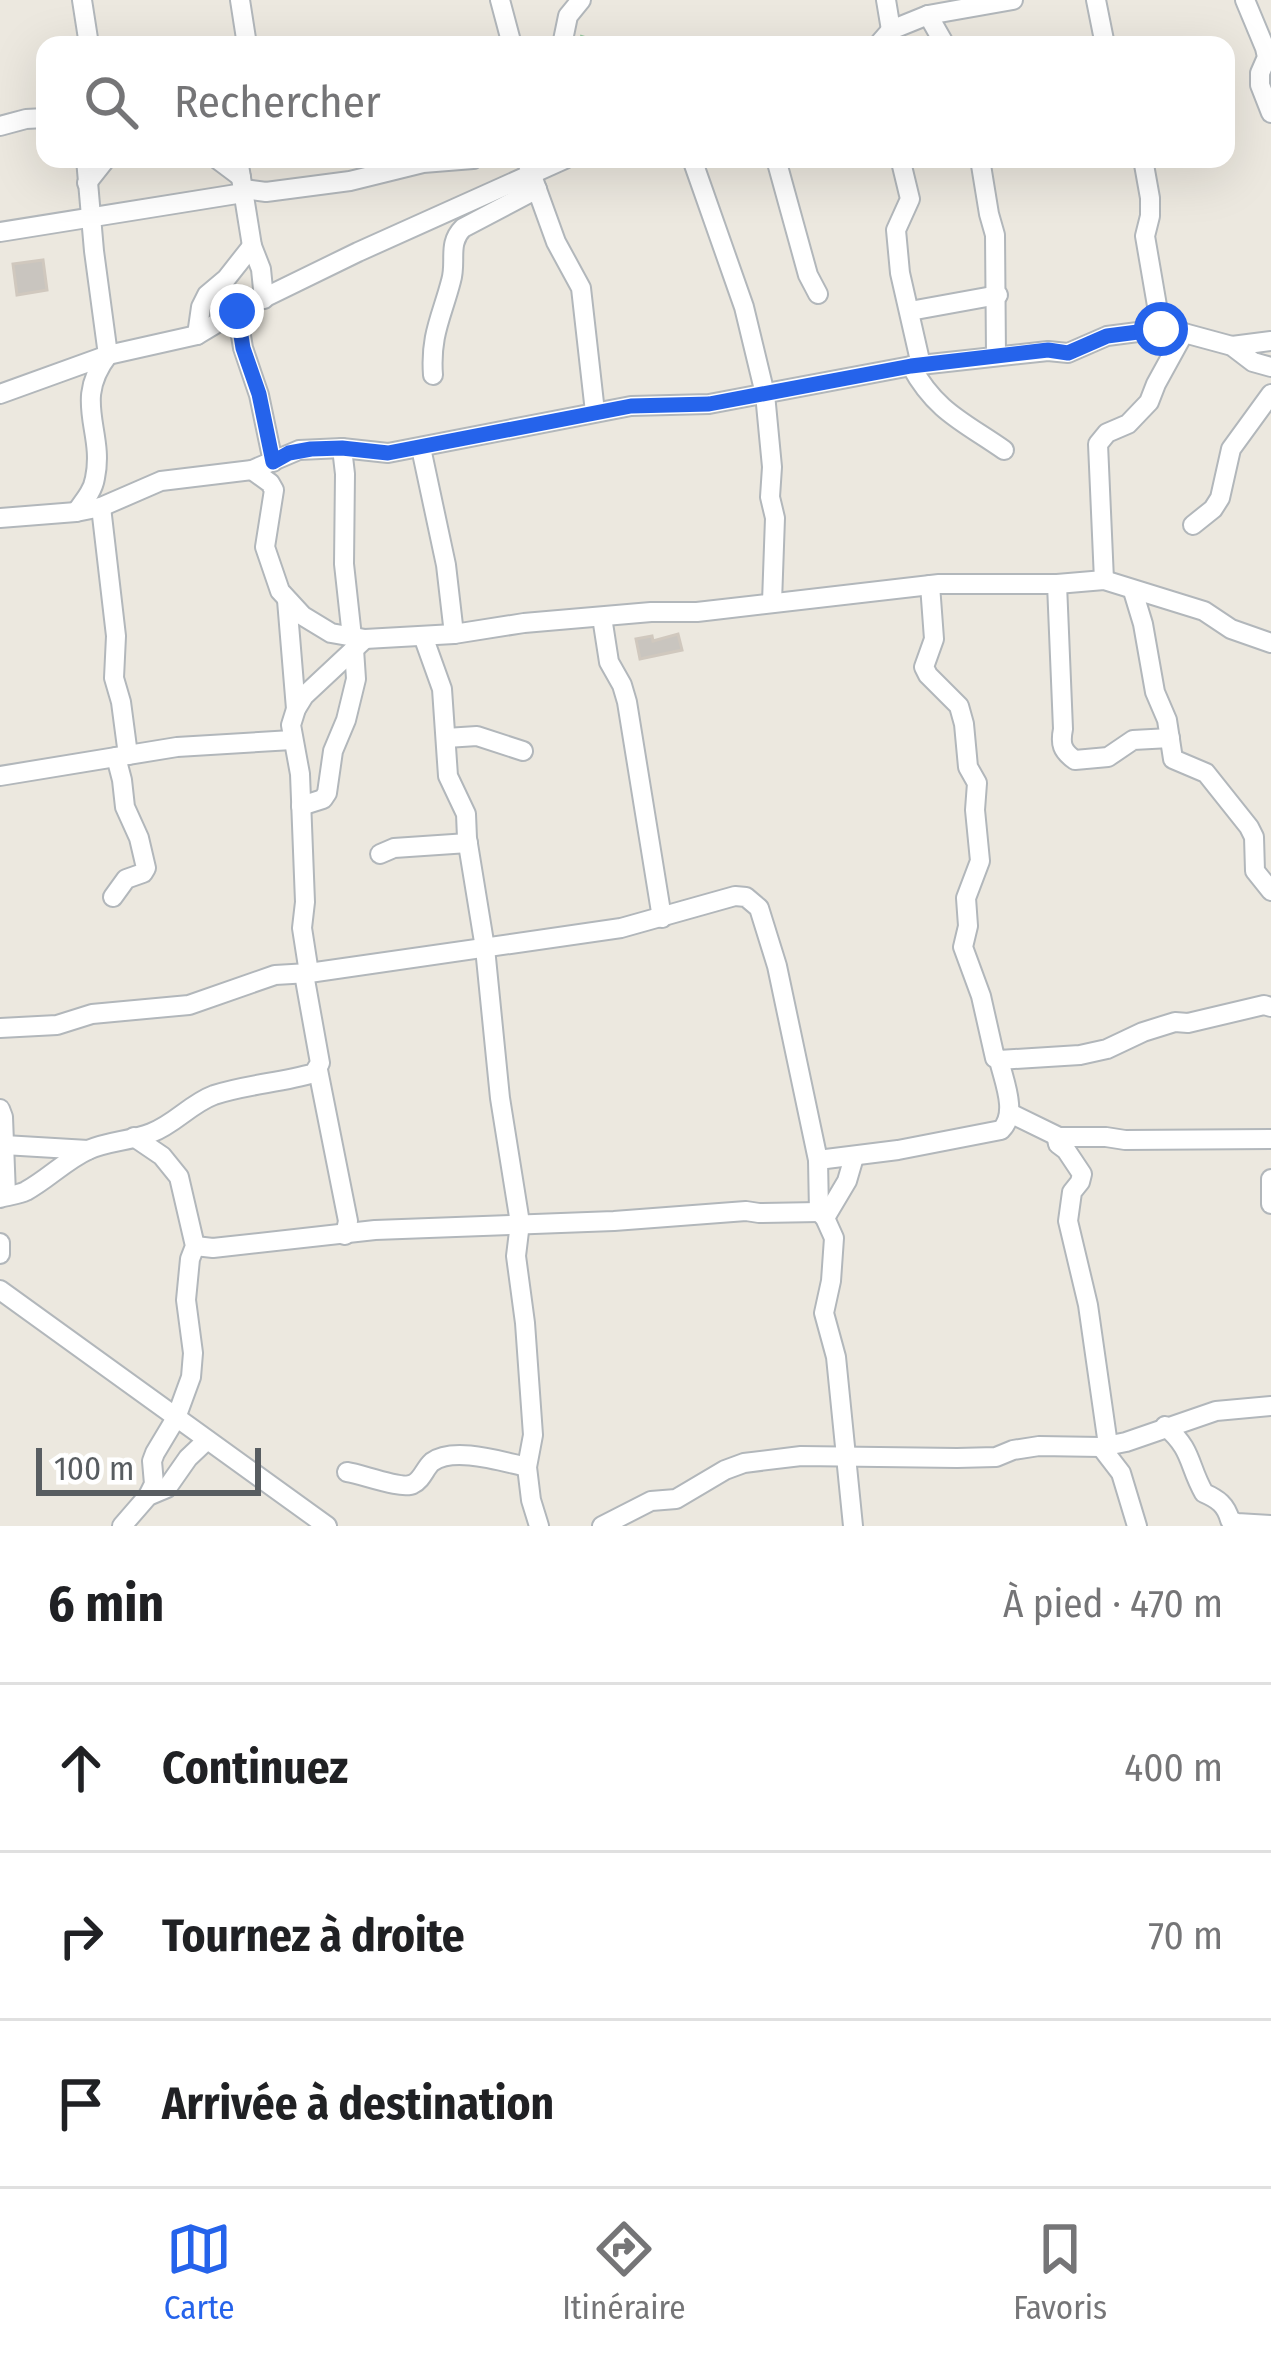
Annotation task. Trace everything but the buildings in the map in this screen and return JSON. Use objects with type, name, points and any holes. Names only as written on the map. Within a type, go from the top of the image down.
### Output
[{"type":"street","points":[[82,0],[87,36]]},
{"type":"street","points":[[240,0],[246,36]]},
{"type":"street","points":[[500,0],[510,36]]},
{"type":"street","points":[[884,36],[886,0]]},
{"type":"street","points":[[888,36],[928,15],[1012,0]]},
{"type":"street","points":[[1096,0],[1103,36]]},
{"type":"street","points":[[1245,0],[1265,48],[1260,86],[1271,112]]},
{"type":"street","points":[[563,36],[576,3]]},
{"type":"street","points":[[928,15],[940,36]]},
{"type":"street","points":[[0,126],[36,118]]},
{"type":"street","points":[[76,512],[95,479],[90,388],[108,355],[86,168]]},
{"type":"street","points":[[87,183],[99,168]]},
{"type":"street","points":[[0,232],[242,184],[266,192],[350,182],[404,168]]},
{"type":"street","points":[[695,168],[744,307],[764,394],[775,518],[772,602]]},
{"type":"street","points":[[778,168],[808,275],[818,294]]},
{"type":"street","points":[[902,168],[910,199],[896,230],[900,273],[924,389],[974,434],[1004,450]]},
{"type":"street","points":[[981,168],[995,235],[997,355]]},
{"type":"street","points":[[1144,168],[1150,197],[1145,236],[1161,329]]},
{"type":"street","points":[[0,394],[108,355],[197,334],[358,252],[532,173]]},
{"type":"street","points":[[433,374],[435,330],[452,279],[452,242],[532,173]]},
{"type":"street","points":[[532,173],[556,242],[581,288],[595,412]]},
{"type":"street","points":[[242,184],[264,299]]},
{"type":"street","points":[[197,334],[207,295],[252,246]]},
{"type":"street","points":[[910,311],[998,295]]},
{"type":"street","points":[[237,311],[273,462]]},
{"type":"street","points":[[0,518],[76,512],[161,481],[252,470],[299,450],[388,453],[631,406],[709,404],[916,366],[1048,350],[1068,353],[1107,336],[1161,329],[1232,346],[1271,341]]},
{"type":"street","points":[[1104,580],[1098,444],[1128,424],[1149,402],[1184,333]]},
{"type":"street","points":[[1232,346],[1252,362],[1271,368]]},
{"type":"street","points":[[1193,525],[1220,498],[1231,449],[1271,394]]},
{"type":"street","points":[[301,806],[323,800],[327,793],[333,751],[356,679],[357,642],[344,564],[342,448]]},
{"type":"street","points":[[421,448],[446,565],[454,634]]},
{"type":"street","points":[[252,470],[274,490],[266,547],[280,591],[303,616],[357,642],[524,623],[697,612],[930,585],[1104,580],[1204,611],[1231,628],[1271,643]]},
{"type":"street","points":[[100,506],[116,636],[114,678],[121,702],[125,807],[146,868],[126,879],[113,897]]},
{"type":"street","points":[[1058,584],[1063,750],[1075,760],[1108,757],[1133,740],[1170,738]]},
{"type":"street","points":[[818,1160],[1001,1130],[1010,1113],[1000,1060],[993,1053],[981,996],[963,947],[968,926],[966,898],[980,862],[974,810],[977,783],[968,767],[959,706],[924,667],[934,639],[930,585]]},
{"type":"street","points":[[1133,591],[1174,759],[1206,773],[1249,826],[1255,871],[1271,891]]},
{"type":"street","points":[[287,598],[296,709]]},
{"type":"street","points":[[602,617],[609,662],[622,685],[630,718],[662,918]]},
{"type":"street","points":[[423,636],[442,688],[448,776],[466,814],[485,948],[500,1098],[520,1223],[516,1256],[532,1414],[527,1467],[538,1526]]},
{"type":"street","points":[[346,1228],[303,970],[300,774],[291,725],[304,695],[357,642]]},
{"type":"street","points":[[446,738],[476,736],[523,751]]},
{"type":"street","points":[[0,776],[177,747],[292,740]]},
{"type":"street","points":[[380,854],[394,848],[468,843]]},
{"type":"street","points":[[0,1028],[189,1005],[274,975],[621,928],[735,896],[746,897],[759,908],[777,966],[818,1160],[822,1215],[834,1238],[824,1312],[836,1357],[853,1526]]},
{"type":"street","points":[[1000,1060],[1080,1055],[1175,1022],[1271,1006]]},
{"type":"street","points":[[0,1109],[2,1201],[21,1194],[88,1150],[163,1126],[212,1096],[318,1070]]},
{"type":"street","points":[[1010,1113],[1058,1137],[1271,1139]]},
{"type":"street","points":[[122,1526],[154,1484],[154,1453],[176,1418],[191,1377],[193,1353],[186,1300],[195,1246],[178,1177],[162,1156],[134,1137]]},
{"type":"street","points":[[1058,1137],[1058,1144],[1082,1174],[1072,1192],[1068,1221],[1112,1445],[1137,1526]]},
{"type":"street","points":[[4,1145],[88,1150]]},
{"type":"street","points":[[822,1215],[847,1181],[854,1157]]},
{"type":"street","points":[[195,1246],[212,1248],[346,1228],[366,1232],[746,1211],[822,1215]]},
{"type":"street","points":[[482,1225],[516,1256]]},
{"type":"street","points":[[0,1243],[0,1254]]},
{"type":"street","points":[[0,1290],[315,1523]]},
{"type":"street","points":[[602,1526],[651,1501],[676,1498],[744,1463],[846,1454],[957,1458],[996,1456],[1039,1446],[1112,1445],[1238,1407],[1271,1406]]},
{"type":"street","points":[[1165,1426],[1186,1446],[1204,1493],[1227,1509],[1230,1520],[1271,1525]]},
{"type":"street","points":[[148,1496],[167,1488],[208,1440]]},
{"type":"street","points":[[347,1472],[407,1486],[434,1460],[446,1456],[470,1455],[527,1467]]},
{"type":"route","points":[[237,311],[273,462],[311,449],[388,453],[631,406],[709,404],[911,366],[1048,350],[1068,353],[1107,336],[1161,329]]}]
